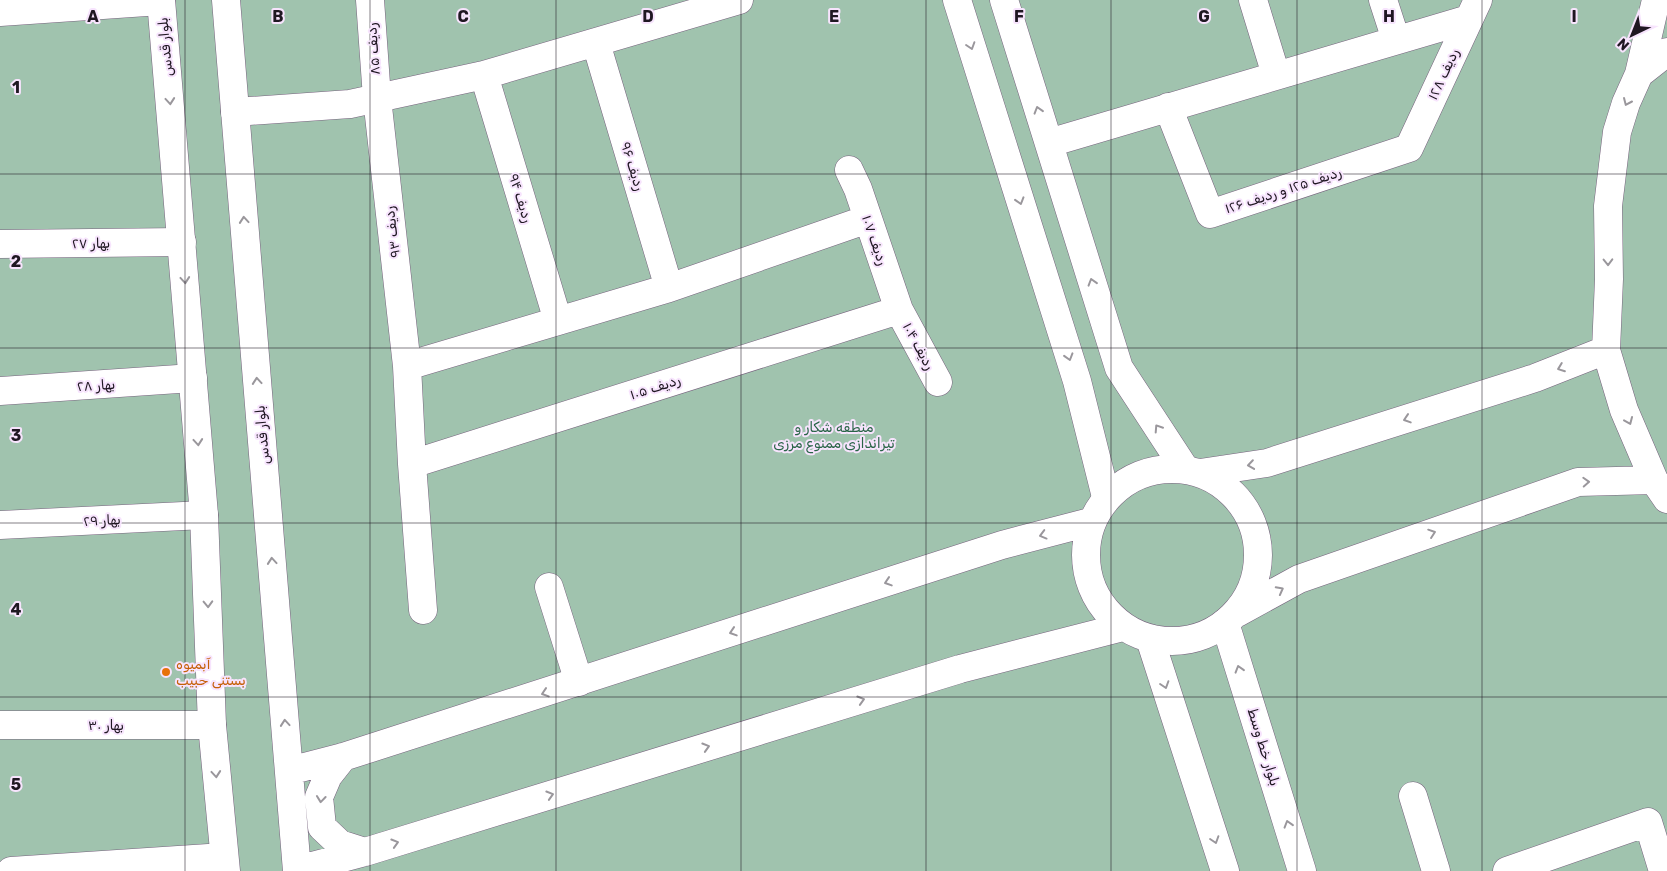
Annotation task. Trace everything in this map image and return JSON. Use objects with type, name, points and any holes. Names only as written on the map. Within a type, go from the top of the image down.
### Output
[{"type":"street","name":"بلوار قدس","points":[[226,0],[297,870]]},
{"type":"street","name":"ردیف ۸۵","points":[[370,0],[377,98]]},
{"type":"street","points":[[235,112],[350,104],[484,75],[739,0]]},
{"type":"street","points":[[957,0],[1077,381],[1106,497]]},
{"type":"street","points":[[1004,0],[1119,368],[1193,471],[1222,484],[1240,500],[1252,522],[1258,545],[1257,569],[1250,592],[1231,618]]},
{"type":"street","points":[[1252,0],[1276,75]]},
{"type":"street","points":[[1383,0],[1396,40]]},
{"type":"street","points":[[1656,0],[1639,74],[1626,103],[1617,132],[1608,206],[1606,350],[1624,410],[1661,490]]},
{"type":"street","name":"بلوار قدس","points":[[161,1],[204,515],[212,725],[225,864]]},
{"type":"street","points":[[0,12],[161,1]]},
{"type":"street","points":[[1049,142],[1396,40],[1474,9]]},
{"type":"street","name":"ردیف ۱۲۸","points":[[1408,148],[1474,9]]},
{"type":"street","name":"ردیف ۹۶","points":[[596,43],[669,288]]},
{"type":"street","points":[[1639,74],[1667,52]]},
{"type":"street","name":"ردیف ۹۴","points":[[484,75],[558,321]]},
{"type":"street","name":"ردیف ۹۳","points":[[377,98],[407,366],[423,610]]},
{"type":"street","name":"ردیف ۱۲۵ و ردیف ۱۲۶","points":[[1168,108],[1210,214],[1408,148]]},
{"type":"street","name":"ردیف ۱۰۷","points":[[850,170],[899,310]]},
{"type":"street","points":[[407,366],[669,288],[868,219]]},
{"type":"street","name":"بهار ۲۷","points":[[0,244],[182,242]]},
{"type":"street","name":"ردیف ۱۰۴","points":[[899,310],[938,382]]},
{"type":"street","name":"ردیف ۱۰۵","points":[[412,464],[899,310]]},
{"type":"street","points":[[1606,350],[1535,378],[1267,463],[1193,471],[1156,469],[1128,478],[1106,497],[1090,522],[1084,551],[1088,580],[1102,607],[1123,627],[1150,639],[1176,642],[1202,636],[1299,579],[1578,482],[1661,490]]},
{"type":"street","name":"بهار ۲۸","points":[[0,391],[193,378]]},
{"type":"street","name":"بهار ۲۹","points":[[0,525],[204,515]]},
{"type":"street","points":[[289,771],[343,757],[1002,546],[1090,522]]},
{"type":"street","points":[[549,587],[579,682]]},
{"type":"street","name":"بلوار خط وسط","points":[[1231,618],[1302,871]]},
{"type":"street","points":[[297,870],[365,852],[960,669],[1123,627]]},
{"type":"street","points":[[1150,639],[1225,871]]},
{"type":"street","name":"بهار ۳۰","points":[[0,725],[212,725]]},
{"type":"street","points":[[343,757],[328,776],[319,798],[322,827],[340,844],[365,852]]},
{"type":"street","points":[[1412,796],[1436,871]]},
{"type":"street","points":[[1521,869],[1648,822],[1663,871]]},
{"type":"street","points":[[11,871],[225,864]]},
{"type":"green space","name":"منطقه شکار و تیراندازی ممنوع مرزی","points":[[0,0],[1667,0],[1667,871],[0,871]]},
{"type":"place","name":"آبمیوه بستنی حبیب","points":[[166,672]]}]
